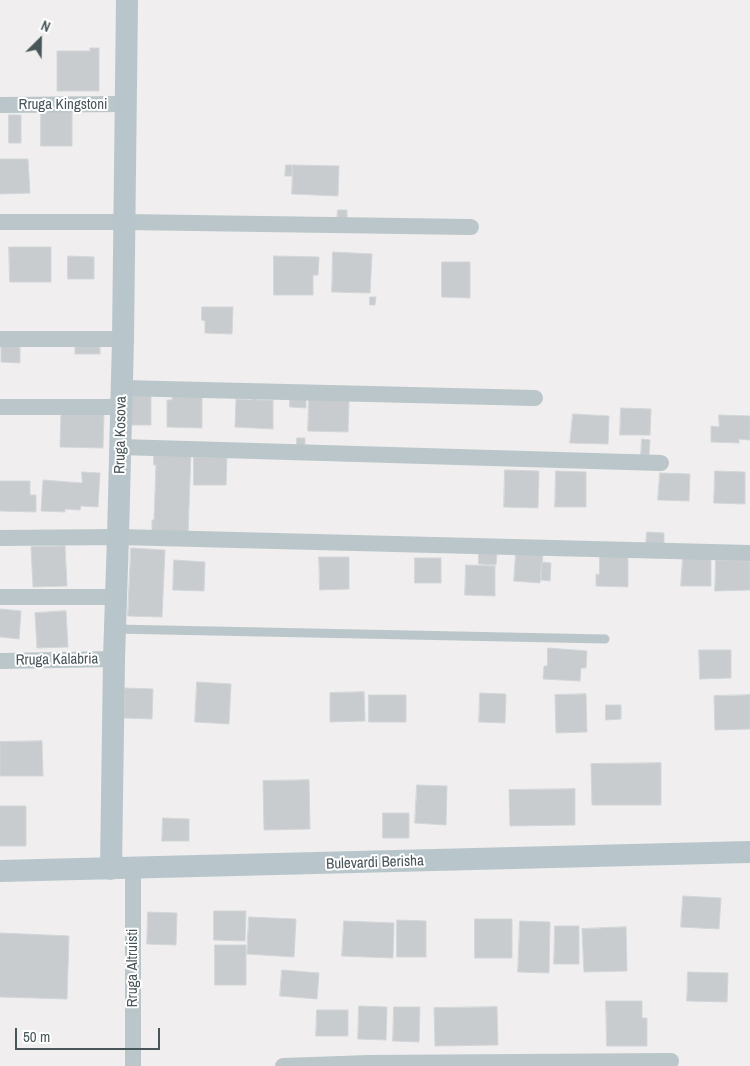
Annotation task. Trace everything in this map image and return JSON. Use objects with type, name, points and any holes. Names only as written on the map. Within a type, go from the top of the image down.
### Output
[{"type":"street","name":"Rruga Kosova","points":[[122,869],[114,659],[122,398],[127,0]]},
{"type":"street","name":"Rruga Kingstoni","points":[[0,105],[125,104]]},
{"type":"street","points":[[0,222],[471,227]]},
{"type":"street","points":[[0,339],[123,338]]},
{"type":"street","points":[[0,407],[122,398],[535,398]]},
{"type":"street","points":[[120,447],[661,463]]},
{"type":"street","points":[[0,538],[118,537],[750,553]]},
{"type":"street","points":[[0,597],[116,597]]},
{"type":"street","name":"Rruga Kalabria","points":[[0,661],[114,659]]},
{"type":"street","name":"Bulevardi Berisha","points":[[0,872],[750,852]]},
{"type":"street","name":"Rruga Altruisti","points":[[122,869],[133,1066]]},
{"type":"street","points":[[283,1066],[369,1063],[671,1061]]},
{"type":"lane","points":[[115,629],[605,639]]},
{"type":"building","points":[[90,48],[99,48],[99,91],[57,91],[57,51],[90,51]]},
{"type":"building","points":[[41,111],[72,111],[72,146],[41,146]]},
{"type":"building","points":[[9,115],[21,115],[21,143],[9,143]]},
{"type":"building","points":[[0,159],[28,159],[30,193],[0,194]]},
{"type":"building","points":[[286,165],[292,165],[292,176],[285,176]]},
{"type":"building","points":[[293,165],[339,166],[338,196],[292,194]]},
{"type":"building","points":[[338,210],[347,210],[347,221],[337,221]]},
{"type":"building","points":[[9,247],[51,247],[51,282],[10,282]]},
{"type":"building","points":[[333,252],[372,254],[370,293],[332,292]]},
{"type":"building","points":[[68,256],[94,257],[94,279],[68,279]]},
{"type":"building","points":[[274,256],[319,257],[318,275],[313,275],[313,295],[274,295]]},
{"type":"building","points":[[442,262],[470,262],[470,298],[442,297]]},
{"type":"building","points":[[370,297],[376,297],[375,305],[370,305]]},
{"type":"building","points":[[202,307],[233,307],[232,334],[205,333]]},
{"type":"building","points":[[100,343],[100,354],[75,354],[75,344]]},
{"type":"building","points":[[20,344],[20,363],[1,362],[1,345]]},
{"type":"building","points":[[131,393],[151,394],[151,425],[131,425]]},
{"type":"building","points":[[172,394],[202,395],[202,428],[167,427],[167,400],[172,400]]},
{"type":"building","points":[[290,397],[306,398],[306,408],[290,407]]},
{"type":"building","points":[[252,398],[257,398],[257,400],[273,400],[273,429],[235,427],[236,399],[252,400]]},
{"type":"building","points":[[309,399],[349,401],[348,432],[308,431]]},
{"type":"building","points":[[621,408],[651,409],[650,435],[620,435]]},
{"type":"building","points":[[104,413],[103,448],[60,447],[61,414]]},
{"type":"building","points":[[573,414],[609,416],[608,444],[570,443]]},
{"type":"building","points":[[719,415],[750,416],[750,440],[739,439],[739,443],[711,442],[711,426],[719,427]]},
{"type":"building","points":[[297,438],[305,438],[305,446],[297,445]]},
{"type":"building","points":[[642,439],[650,440],[649,455],[641,455]]},
{"type":"building","points":[[154,450],[191,451],[188,534],[152,532],[156,465],[154,465]]},
{"type":"building","points":[[194,457],[227,458],[226,485],[194,485]]},
{"type":"building","points":[[505,470],[539,471],[538,508],[504,507]]},
{"type":"building","points":[[556,471],[586,472],[586,507],[555,507]]},
{"type":"building","points":[[715,471],[745,472],[745,504],[714,503]]},
{"type":"building","points":[[82,472],[100,473],[98,507],[81,506],[80,510],[65,509],[65,512],[41,511],[43,480],[82,483]]},
{"type":"building","points":[[660,473],[690,474],[689,501],[658,500]]},
{"type":"building","points":[[0,481],[30,481],[30,495],[36,495],[36,512],[0,511]]},
{"type":"building","points":[[647,532],[664,533],[664,545],[646,544]]},
{"type":"building","points":[[65,546],[67,586],[33,587],[31,547]]},
{"type":"building","points":[[131,548],[165,550],[162,617],[128,616]]},
{"type":"building","points":[[479,552],[497,553],[496,565],[479,564]]},
{"type":"building","points":[[516,552],[543,554],[540,583],[514,581]]},
{"type":"building","points":[[600,556],[628,557],[628,587],[596,586],[596,574],[599,575]]},
{"type":"building","points":[[683,556],[711,557],[711,586],[681,586]]},
{"type":"building","points":[[319,557],[349,557],[349,589],[320,590]]},
{"type":"building","points":[[415,558],[441,558],[441,583],[415,583]]},
{"type":"building","points":[[174,560],[205,562],[204,591],[173,590]]},
{"type":"building","points":[[716,560],[750,561],[750,590],[715,591]]},
{"type":"building","points":[[542,562],[551,563],[550,581],[541,580]]},
{"type":"building","points":[[466,565],[495,566],[495,596],[465,595]]},
{"type":"building","points":[[0,609],[21,611],[19,639],[0,637]]},
{"type":"building","points":[[66,611],[68,647],[37,648],[35,613]]},
{"type":"building","points":[[548,648],[587,651],[586,668],[581,668],[580,681],[543,679],[544,666],[547,666]]},
{"type":"building","points":[[699,650],[731,650],[731,678],[700,679]]},
{"type":"building","points":[[197,682],[231,684],[229,724],[195,722]]},
{"type":"building","points":[[125,688],[153,689],[152,719],[124,718]]},
{"type":"building","points":[[364,692],[365,721],[330,722],[330,693]]},
{"type":"building","points":[[480,693],[506,694],[505,723],[479,722]]},
{"type":"building","points":[[586,694],[587,732],[556,733],[555,695]]},
{"type":"building","points":[[369,695],[406,695],[406,722],[369,722]]},
{"type":"building","points":[[750,695],[750,729],[715,730],[714,696]]},
{"type":"building","points":[[606,705],[621,705],[621,719],[606,720]]},
{"type":"building","points":[[42,741],[43,776],[0,776],[0,742]]},
{"type":"building","points":[[661,763],[661,805],[592,805],[591,764]]},
{"type":"building","points":[[309,780],[310,829],[264,830],[263,781]]},
{"type":"building","points":[[417,785],[447,786],[446,825],[415,823]]},
{"type":"building","points":[[575,789],[575,825],[510,826],[509,790]]},
{"type":"building","points":[[0,806],[26,806],[26,846],[0,846]]},
{"type":"building","points":[[383,813],[409,813],[409,838],[383,838]]},
{"type":"building","points":[[163,818],[189,819],[189,841],[162,841]]},
{"type":"building","points":[[683,896],[721,898],[719,929],[681,927]]},
{"type":"building","points":[[214,911],[246,911],[245,941],[214,940]]},
{"type":"building","points":[[148,912],[177,913],[176,945],[147,944]]},
{"type":"building","points":[[249,917],[296,919],[294,957],[247,954]]},
{"type":"building","points":[[475,919],[512,919],[512,958],[475,958]]},
{"type":"building","points":[[397,920],[426,921],[426,957],[397,957]]},
{"type":"building","points":[[344,921],[394,923],[393,958],[342,956]]},
{"type":"building","points":[[520,921],[550,922],[549,973],[518,972]]},
{"type":"building","points":[[555,926],[579,926],[579,964],[554,964]]},
{"type":"building","points":[[626,927],[627,971],[584,972],[582,929]]},
{"type":"building","points":[[0,933],[69,936],[67,999],[0,997]]},
{"type":"building","points":[[215,945],[246,945],[246,985],[215,985]]},
{"type":"building","points":[[282,970],[319,973],[317,999],[280,996]]},
{"type":"building","points":[[688,972],[728,973],[727,1002],[687,1001]]},
{"type":"building","points":[[606,1001],[642,1001],[642,1018],[647,1018],[647,1046],[607,1046]]},
{"type":"building","points":[[359,1006],[387,1007],[386,1040],[358,1039]]},
{"type":"building","points":[[394,1007],[420,1007],[419,1042],[393,1041]]},
{"type":"building","points":[[497,1007],[498,1045],[435,1046],[434,1008]]},
{"type":"building","points":[[317,1010],[348,1010],[348,1036],[316,1036]]}]
